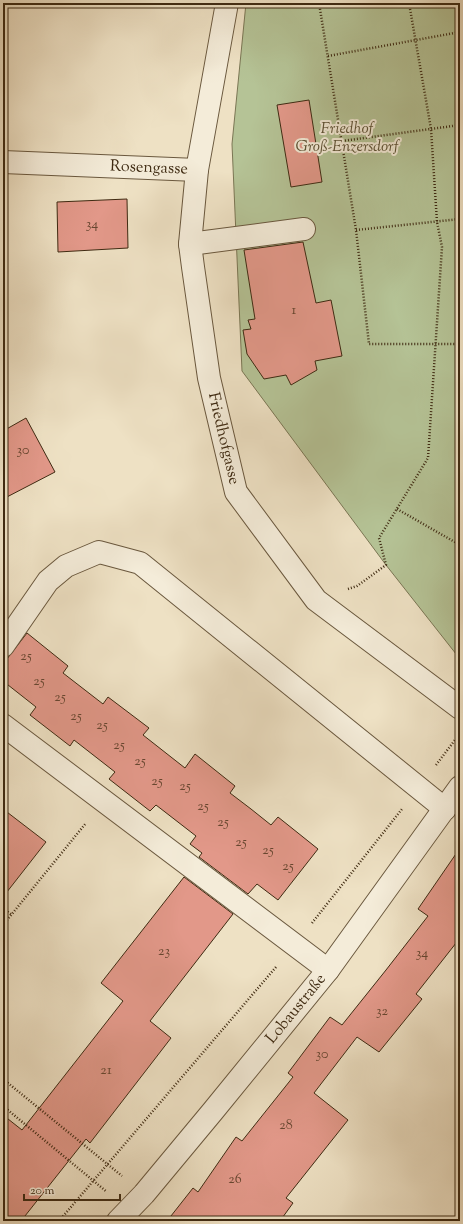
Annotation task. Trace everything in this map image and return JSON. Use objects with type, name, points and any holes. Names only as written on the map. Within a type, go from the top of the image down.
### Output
[{"type":"street","name":"Rosengasse","points":[[3,162],[197,170],[226,3]]},
{"type":"street","name":"Friedhofgasse","points":[[197,170],[190,244],[209,378],[236,492],[316,600],[460,708]]},
{"type":"street","points":[[190,244],[304,229]]},
{"type":"street","points":[[3,646],[48,581],[66,566],[100,552],[140,563],[445,809]]},
{"type":"street","points":[[3,725],[296,944],[328,970]]},
{"type":"street","name":"Lobaustraße","points":[[123,1215],[144,1194],[328,970],[460,787]]},
{"type":"path","points":[[319,3],[356,230],[369,344],[460,344]]},
{"type":"path","points":[[316,600],[358,586],[386,565],[378,538],[428,458],[442,247],[436,222],[431,129],[409,3]]},
{"type":"path","points":[[328,56],[460,32]]},
{"type":"path","points":[[342,141],[460,125]]},
{"type":"path","points":[[356,230],[460,219]]},
{"type":"path","points":[[397,509],[460,545]]},
{"type":"path","points":[[59,1221],[296,944],[460,734]]},
{"type":"path","points":[[3,925],[104,801]]},
{"type":"path","points":[[3,908],[12,915]]},
{"type":"path","points":[[3,1079],[144,1194]]},
{"type":"path","points":[[3,1106],[93,1180],[123,1215]]},
{"type":"green space","name":"Friedhof Groß-Enzersdorf","points":[[246,3],[460,3],[460,659],[386,565],[242,371],[232,144]]},
{"type":"building","points":[[309,100],[322,182],[291,187],[277,105]]},
{"type":"building","points":[[127,199],[128,248],[58,252],[57,202]]},
{"type":"building","points":[[303,242],[316,303],[331,300],[342,356],[315,361],[317,370],[291,385],[286,375],[264,379],[247,354],[243,330],[251,329],[248,320],[255,319],[244,250]]},
{"type":"building","points":[[26,418],[55,472],[3,499],[3,431]]},
{"type":"building","points":[[27,633],[68,666],[63,673],[103,704],[108,697],[149,728],[143,735],[185,768],[195,754],[235,786],[230,793],[271,825],[278,817],[318,849],[278,900],[257,884],[248,894],[199,857],[202,853],[190,844],[196,836],[156,805],[150,811],[109,779],[115,772],[74,740],[70,746],[30,715],[36,707],[3,681],[3,664]]},
{"type":"building","points":[[3,809],[46,842],[3,897]]},
{"type":"building","points":[[460,848],[460,938],[416,994],[422,999],[379,1052],[357,1037],[314,1093],[348,1120],[286,1198],[293,1203],[280,1221],[167,1221],[193,1188],[198,1192],[236,1137],[242,1141],[293,1077],[288,1073],[330,1017],[342,1025],[386,970],[428,916],[418,909]]},
{"type":"building","points":[[184,877],[233,914],[150,1021],[171,1038],[90,1143],[86,1139],[21,1221],[3,1221],[3,1115],[22,1130],[123,1001],[101,983]]}]
